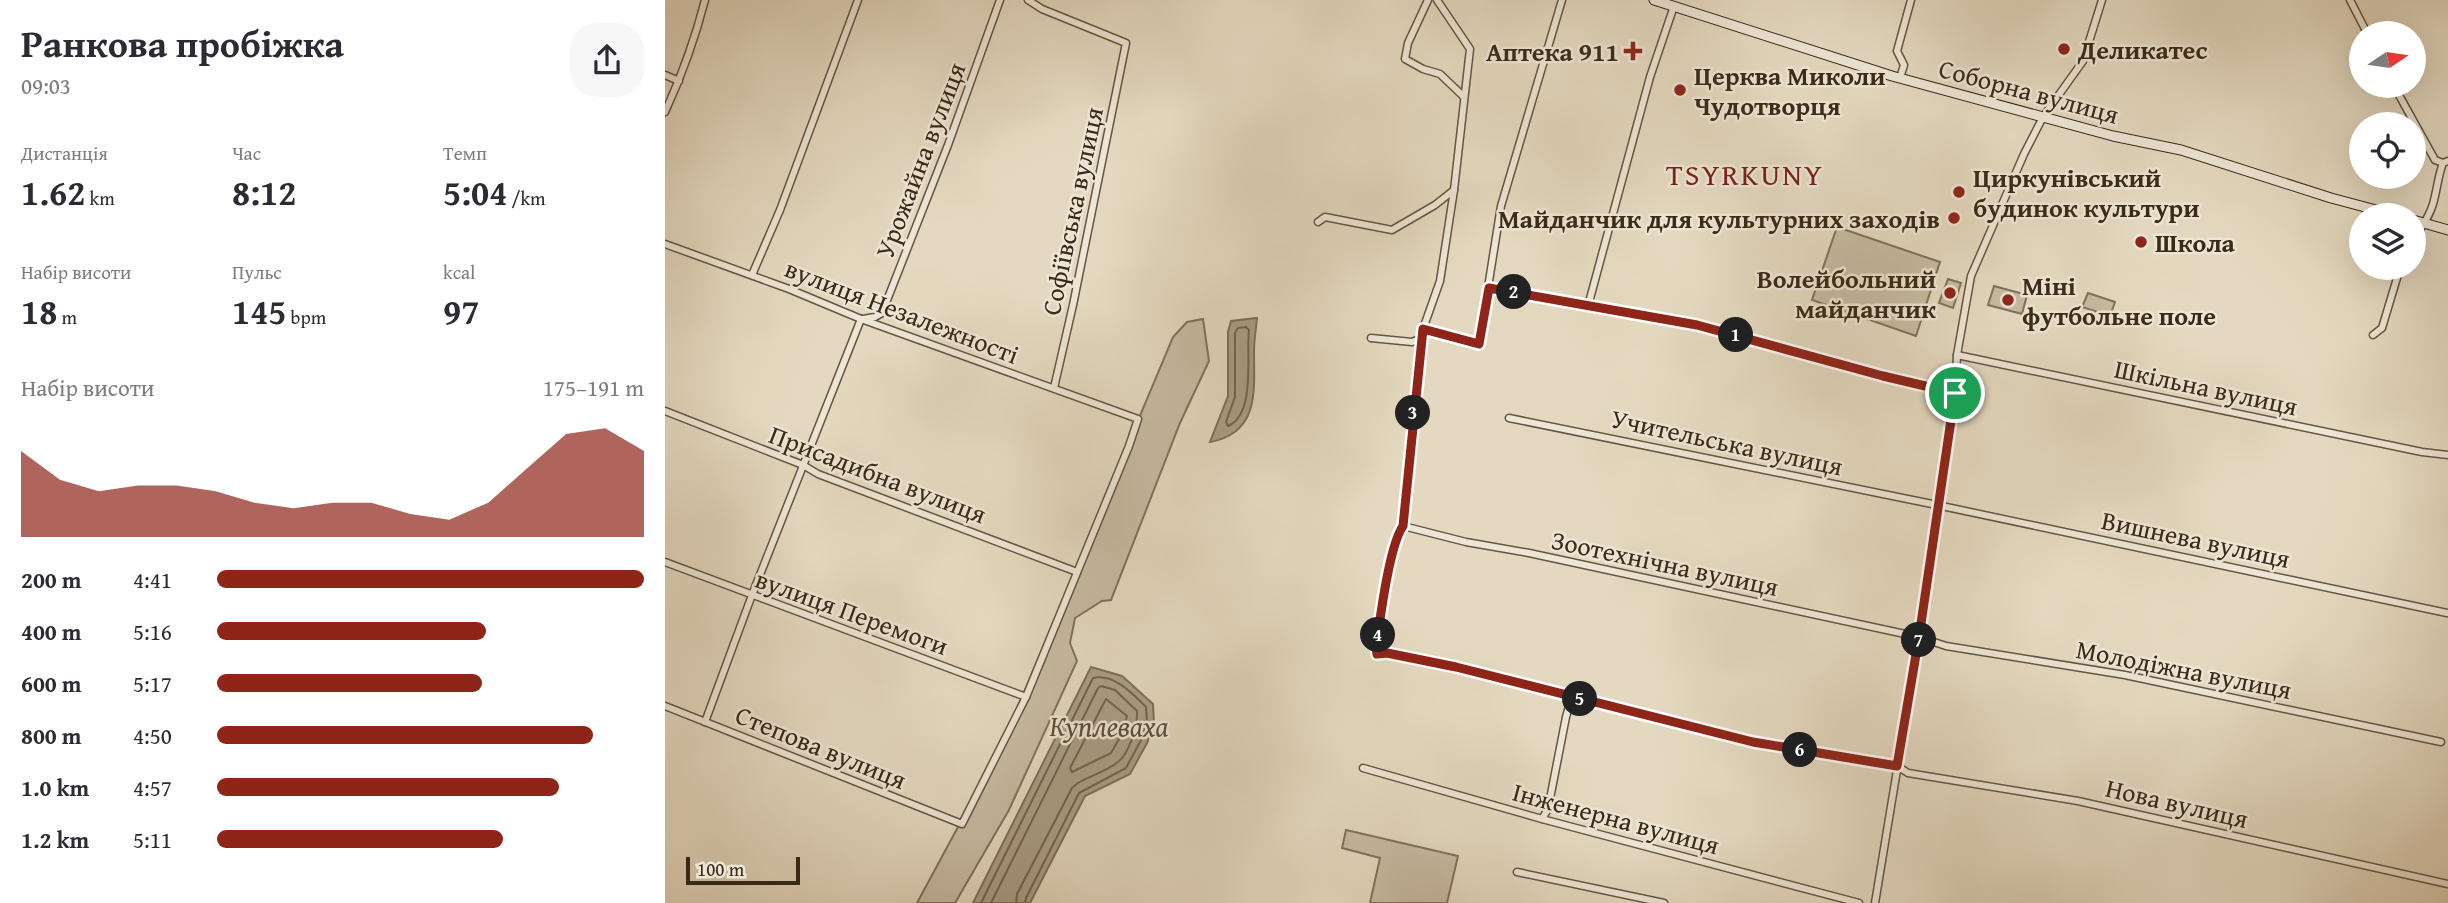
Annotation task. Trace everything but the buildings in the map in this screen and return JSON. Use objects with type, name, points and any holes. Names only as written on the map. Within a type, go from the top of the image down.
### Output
[{"type":"street","points":[[665,112],[679,81],[705,0]]},
{"type":"street","points":[[752,275],[780,209],[858,0]]},
{"type":"street","name":"Урожайна вулиця","points":[[862,319],[882,313],[949,145],[1000,0]]},
{"type":"street","points":[[1428,0],[1408,43],[1405,59],[1440,75],[1463,96]]},
{"type":"street","points":[[1403,526],[1423,329],[1440,281],[1454,190],[1470,49],[1437,0]]},
{"type":"street","points":[[1423,329],[1479,344],[1501,206],[1562,0]]},
{"type":"street","name":"Соборна вулиця","points":[[1654,0],[1900,78],[2113,136],[2181,150],[2350,203]]},
{"type":"street","points":[[1900,78],[1904,65],[1897,51],[1911,0]]},
{"type":"street","points":[[1875,903],[1919,637],[1955,393],[1957,355],[1971,276],[2043,117],[2083,61],[2102,0]]},
{"type":"street","points":[[2350,0],[2361,21]]},
{"type":"street","name":"Софіївська вулиця","points":[[1033,1],[1042,9],[1126,43],[1054,388]]},
{"type":"street","points":[[1588,306],[1650,76],[1674,6]]},
{"type":"street","points":[[665,75],[679,81]]},
{"type":"street","points":[[2401,98],[2435,160],[2445,162],[2426,221]]},
{"type":"street","points":[[1318,222],[1325,216],[1392,230],[1435,205],[1454,190]]},
{"type":"street","points":[[2426,223],[2448,230]]},
{"type":"street","name":"вулиця Незалежності","points":[[665,244],[1138,419],[1077,572]]},
{"type":"street","points":[[2373,335],[2382,328],[2396,280]]},
{"type":"street","points":[[1489,288],[1697,325],[1955,393]]},
{"type":"street","points":[[705,722],[752,595],[862,319]]},
{"type":"street","points":[[1371,338],[1412,342],[1422,338]]},
{"type":"street","name":"Шкільна вулиця","points":[[1957,355],[2422,452],[2448,455]]},
{"type":"street","name":"Присадибна вулиця","points":[[665,411],[803,465],[818,474],[1077,572]]},
{"type":"street","name":"Учительська вулиця","points":[[1509,418],[1937,505]]},
{"type":"street","name":"Вишнева вулиця","points":[[1937,505],[2447,613]]},
{"type":"street","name":"Зоотехнічна вулиця","points":[[1403,526],[1466,542],[1919,637]]},
{"type":"street","name":"Нова вулиця","points":[[1403,526],[1397,534],[1390,565],[1377,654],[1387,653],[1456,667],[1753,742],[1897,766],[1908,773],[2078,801],[2448,884]]},
{"type":"street","name":"вулиця Перемоги","points":[[665,562],[1026,697]]},
{"type":"street","points":[[1026,697],[1077,572]]},
{"type":"street","name":"Молодіжна вулиця","points":[[1919,637],[1946,646],[2125,675],[2441,742]]},
{"type":"street","name":"Степова вулиця","points":[[665,706],[962,824],[1026,697]]},
{"type":"street","points":[[1542,819],[1548,809],[1570,703],[1577,698]]},
{"type":"street","name":"Інженерна вулиця","points":[[1363,768],[1542,819],[1859,903]]},
{"type":"street","points":[[1517,872],[1664,903]]},
{"type":"shaded area","points":[[1837,227],[1940,262],[1916,336],[1812,300]]},
{"type":"shaded area","name":"Волейбольний майданчик","points":[[1948,279],[1961,283],[1953,308],[1939,303]]},
{"type":"shaded area","name":"Міні футбольне поле","points":[[1994,286],[2027,295],[2022,314],[1988,305]]},
{"type":"shaded area","points":[[2088,293],[2115,302],[2110,316],[2082,307]]},
{"type":"shaded area","points":[[1203,319],[1209,361],[1180,423],[1111,600],[1102,601],[1075,618],[1070,643],[1077,661],[1009,810],[955,903],[917,903],[1001,747],[1173,337],[1187,322]]},
{"type":"shaded area","points":[[1346,830],[1458,856],[1447,903],[1370,903],[1380,858],[1342,848]]},
{"type":"water","points":[[1257,318],[1251,408],[1238,429],[1226,437],[1210,442],[1228,396],[1228,332],[1231,321]]},
{"type":"water","name":"Куплеваха","points":[[1091,667],[1122,676],[1153,704],[1154,723],[1147,743],[1130,774],[1085,796],[1030,903],[973,903]]},
{"type":"place","name":"Деликатес","points":[[2064,49]]},
{"type":"place","name":"Аптека 911","points":[[1633,51]]},
{"type":"place","name":"Церква Миколи Чудотворця","points":[[1680,90]]},
{"type":"place","name":"Циркунівський будинок культури","points":[[1959,192]]},
{"type":"place","name":"Майданчик для культурних заходів","points":[[1954,218]]},
{"type":"place","name":"Школа","points":[[2141,242]]},
{"type":"place","name":"Волейбольний майданчик","points":[[1950,293]]},
{"type":"place","name":"Міні футбольне поле","points":[[2008,300]]},
{"type":"district","name":"TSYRKUNY","points":[[1745,174]]},
{"type":"route","points":[[1489,288],[1697,325],[1955,393],[1897,766],[1753,742],[1456,667],[1387,653],[1377,654],[1390,565],[1397,534],[1403,526],[1423,329],[1479,344],[1489,288]]}]
